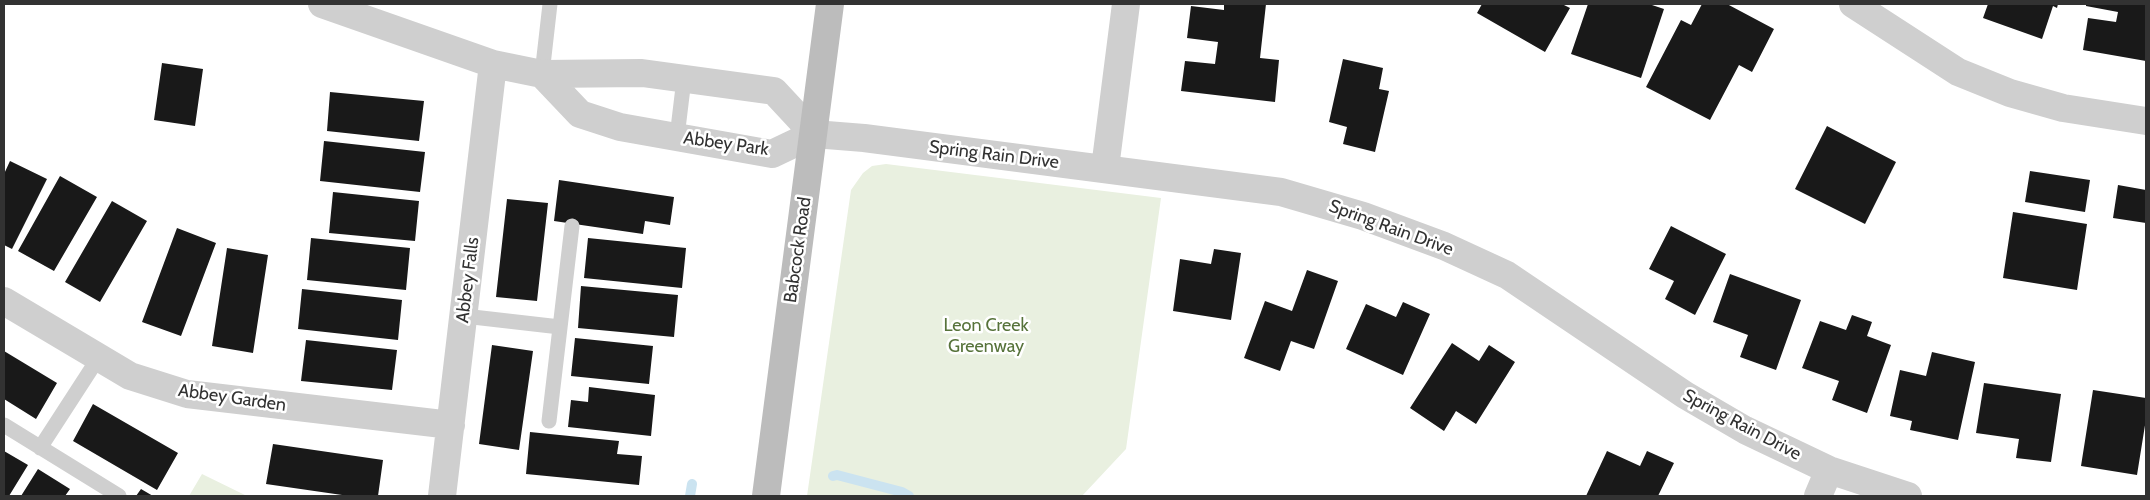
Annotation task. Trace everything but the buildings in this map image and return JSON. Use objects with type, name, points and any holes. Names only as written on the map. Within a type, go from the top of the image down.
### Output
[{"type":"main road","name":"Babcock Road","points":[[766,496],[830,4]]},
{"type":"street","points":[[322,4],[493,64],[542,74],[642,74],[774,91],[814,134]]},
{"type":"street","points":[[1105,168],[1126,4]]},
{"type":"street","points":[[1853,4],[1958,72],[2010,93],[2063,108],[2146,121]]},
{"type":"street","name":"Abbey Falls","points":[[442,496],[493,64]]},
{"type":"street","name":"Abbey Park","points":[[542,74],[580,114],[620,127],[772,154],[814,134]]},
{"type":"street","name":"Spring Rain Drive","points":[[814,134],[1105,168],[1281,192],[1363,216],[1444,246],[1508,275],[1685,395],[1746,430],[1829,470],[1908,496]]},
{"type":"street","name":"Abbey Garden","points":[[4,301],[130,376],[187,394],[451,425]]},
{"type":"street","points":[[1818,496],[1829,470]]},
{"type":"lane","points":[[542,74],[550,4]]},
{"type":"lane","points":[[677,137],[684,79]]},
{"type":"lane","points":[[549,421],[572,226]]},
{"type":"lane","points":[[464,316],[560,327]]},
{"type":"lane","points":[[40,448],[98,357]]},
{"type":"lane","points":[[4,425],[119,496]]},
{"type":"green space","name":"Leon Creek Greenway","points":[[886,164],[1161,198],[1126,449],[1082,496],[807,496],[851,190],[863,173],[872,166]]},
{"type":"green space","points":[[202,474],[247,496],[189,496]]},
{"type":"waterway","points":[[833,476],[837,475],[902,492],[909,496]]},
{"type":"waterway","points":[[690,496],[692,484]]}]
